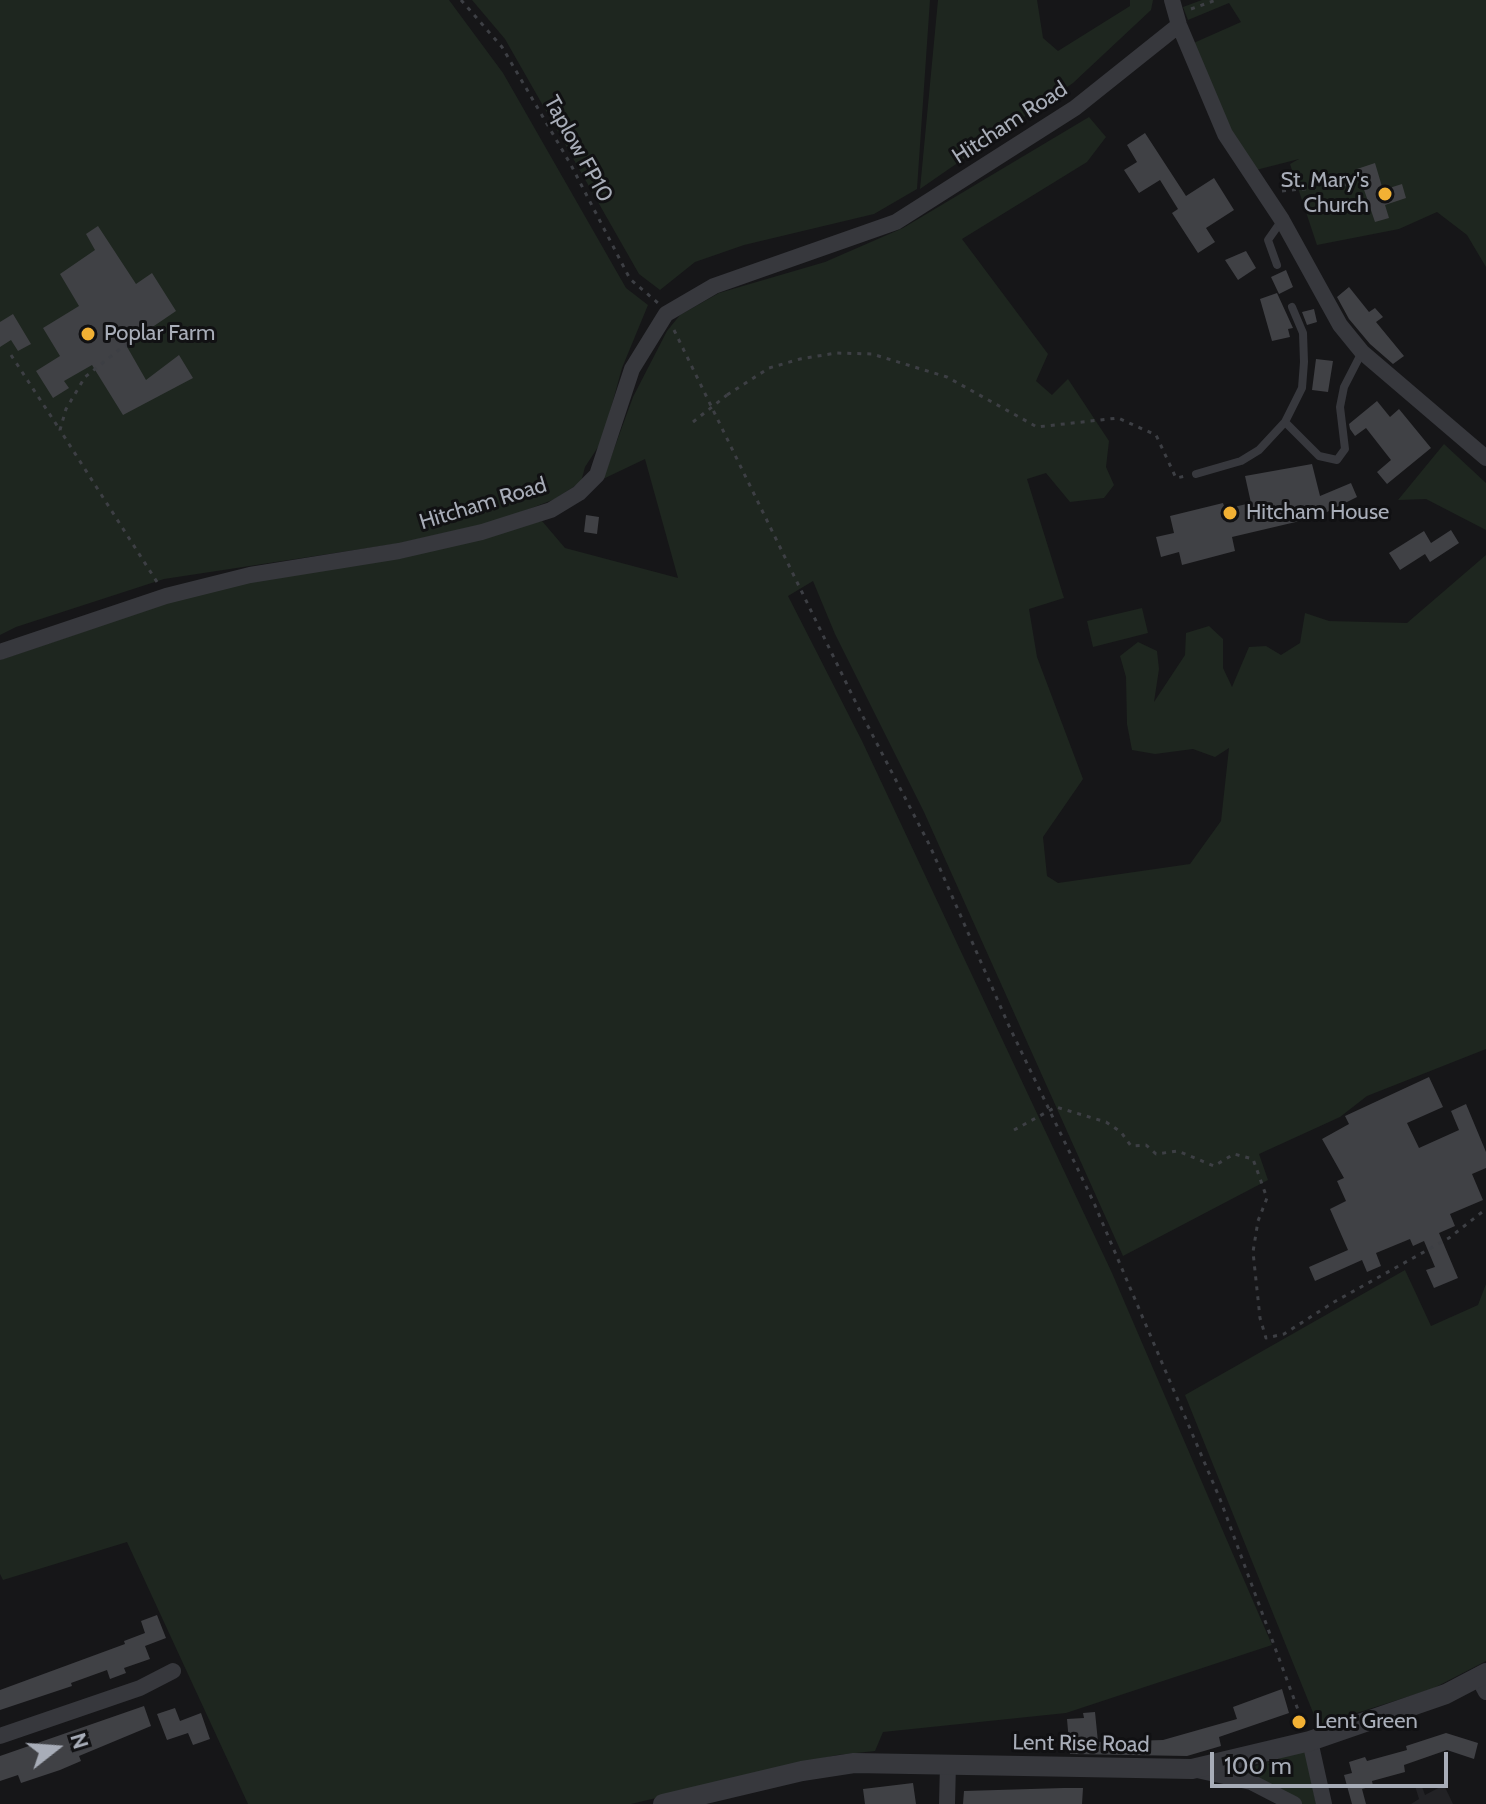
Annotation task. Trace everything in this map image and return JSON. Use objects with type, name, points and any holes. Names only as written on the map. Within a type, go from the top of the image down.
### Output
[{"type":"street","name":"Hitcham Road","points":[[0,652],[166,596],[250,575],[399,551],[482,532],[551,510],[579,493],[597,475],[632,369],[666,314],[714,286],[896,222],[1075,108],[1175,13]]},
{"type":"street","points":[[1175,13],[1225,134],[1282,220],[1340,325],[1362,352],[1486,458]]},
{"type":"street","points":[[0,1736],[140,1688],[173,1671]]},
{"type":"street","name":"Lent Rise Road","points":[[663,1804],[698,1799],[854,1763],[1192,1769],[1310,1741],[1483,1680]]},
{"type":"street","points":[[1310,1741],[1324,1804]]},
{"type":"street","points":[[947,1804],[948,1764]]},
{"type":"street","points":[[1192,1769],[1251,1782],[1294,1804]]},
{"type":"lane","points":[[1277,265],[1268,240],[1282,220]]},
{"type":"lane","points":[[1196,474],[1241,461],[1259,450],[1285,422],[1302,388],[1304,362],[1303,333],[1292,307]]},
{"type":"lane","points":[[1285,422],[1319,456],[1337,460],[1345,449],[1340,407],[1344,387],[1362,352]]},
{"type":"path","name":"Taplow FP10","points":[[461,0],[502,47],[571,165],[630,279],[649,293],[666,314],[815,621],[930,846],[1094,1203],[1220,1499],[1310,1741]]},
{"type":"path","points":[[1175,13],[1216,0]]},
{"type":"path","points":[[1263,194],[1353,184]]},
{"type":"path","points":[[60,430],[66,409],[85,377],[120,349],[155,330]]},
{"type":"path","points":[[693,422],[769,368],[836,353],[872,354],[947,377],[1037,427],[1118,418],[1156,435],[1176,478],[1196,474]]},
{"type":"path","points":[[11,355],[166,596]]},
{"type":"path","points":[[1014,1130],[1056,1107],[1075,1110],[1106,1122],[1121,1132],[1131,1146],[1146,1145],[1156,1154],[1178,1151],[1214,1166],[1234,1154],[1253,1159],[1267,1198],[1258,1221],[1253,1252],[1260,1318],[1266,1338],[1284,1334],[1334,1302],[1449,1238],[1486,1209]]},
{"type":"shaded area","points":[[0,0],[449,0],[503,73],[626,288],[648,305],[622,368],[602,441],[585,467],[581,482],[555,499],[498,521],[401,543],[164,579],[16,627],[0,635]]},
{"type":"shaded area","points":[[472,0],[930,0],[917,189],[874,214],[744,245],[695,262],[660,290],[639,274],[505,39]]},
{"type":"shaded area","points":[[938,0],[1037,0],[1043,38],[1058,51],[1130,6],[1130,0],[1153,0],[1151,10],[1073,83],[920,189]]},
{"type":"shaded area","points":[[1202,0],[1486,0],[1486,267],[1467,235],[1437,212],[1399,229],[1317,245],[1290,164],[1299,159],[1256,170],[1229,132],[1189,45],[1241,22],[1229,3],[1188,20],[1183,7]]},
{"type":"shaded area","points":[[1089,117],[1106,137],[1087,162],[962,239],[1048,354],[1036,381],[1052,395],[1068,379],[1109,441],[1106,467],[1114,485],[1104,498],[1070,502],[1046,473],[1027,479],[1064,598],[1029,609],[1037,657],[1083,779],[1043,837],[1047,876],[1058,883],[1190,864],[1221,821],[1229,748],[1215,757],[1193,749],[1155,754],[1132,750],[1127,724],[1126,677],[1120,656],[1138,642],[1157,651],[1159,669],[1154,702],[1185,655],[1186,633],[1209,626],[1223,639],[1223,668],[1232,687],[1249,647],[1266,646],[1281,655],[1300,643],[1305,613],[1329,621],[1407,623],[1486,555],[1486,1049],[1367,1096],[1340,1117],[1259,1154],[1268,1180],[1123,1256],[924,812],[835,634],[813,581],[788,596],[862,741],[1112,1273],[1272,1645],[1066,1713],[883,1732],[875,1751],[837,1755],[631,1804],[248,1804],[127,1542],[3,1580],[0,1574],[0,660],[170,602],[255,579],[542,521],[565,548],[678,578],[645,459],[603,479],[633,397],[667,331],[680,315],[719,293],[825,262],[903,228]]},
{"type":"shaded area","points":[[1444,444],[1486,483],[1486,530],[1426,499],[1398,500]]},
{"type":"shaded area","points":[[1142,608],[1148,633],[1093,647],[1087,621]]},
{"type":"shaded area","points":[[1405,1270],[1431,1326],[1478,1305],[1486,1284],[1486,1661],[1432,1689],[1322,1724],[1316,1720],[1185,1395]]},
{"type":"shaded area","points":[[1305,1750],[1316,1804],[1285,1804],[1233,1773]]},
{"type":"shaded area","points":[[1421,1784],[1425,1795],[1444,1785],[1453,1804],[1411,1804],[1419,1799],[1415,1786]]},
{"type":"building","points":[[1145,133],[1186,196],[1214,178],[1234,210],[1206,228],[1215,242],[1198,253],[1172,213],[1178,209],[1160,180],[1139,193],[1124,170],[1137,162],[1127,145]]},
{"type":"building","name":"St. Mary's Church","points":[[1375,163],[1383,190],[1402,184],[1406,198],[1385,205],[1389,218],[1375,222],[1357,169]]},
{"type":"building","points":[[98,226],[136,284],[152,273],[176,311],[126,345],[146,380],[179,355],[193,378],[123,415],[92,365],[64,381],[69,388],[53,398],[36,371],[60,356],[43,328],[79,306],[60,274],[95,250],[86,234]]},
{"type":"building","points":[[1246,251],[1256,268],[1238,280],[1225,260]]},
{"type":"building","points":[[1286,270],[1293,287],[1279,294],[1271,277]]},
{"type":"building","points":[[1349,287],[1369,312],[1375,308],[1383,317],[1376,322],[1404,356],[1393,364],[1370,344],[1349,319],[1337,297]]},
{"type":"building","points":[[1277,293],[1293,328],[1288,329],[1290,337],[1272,341],[1260,299]]},
{"type":"building","points":[[1314,309],[1317,322],[1307,325],[1302,312]]},
{"type":"building","points":[[13,314],[31,344],[18,351],[11,340],[0,347],[0,322]]},
{"type":"building","points":[[1316,359],[1333,361],[1328,392],[1312,390]]},
{"type":"building","points":[[1377,401],[1390,417],[1399,409],[1431,448],[1387,484],[1377,472],[1391,460],[1366,428],[1355,436],[1349,424]]},
{"type":"building","name":"Hitcham House","points":[[1312,464],[1320,496],[1351,483],[1357,497],[1317,517],[1232,537],[1235,551],[1182,565],[1179,552],[1161,557],[1156,537],[1174,533],[1170,516],[1223,503],[1225,509],[1251,503],[1245,476]]},
{"type":"building","points":[[586,515],[599,517],[597,534],[584,532]]},
{"type":"building","points":[[1451,530],[1459,543],[1430,562],[1425,554],[1400,570],[1389,553],[1424,531],[1431,543]]},
{"type":"building","points":[[1429,1077],[1443,1107],[1407,1123],[1419,1148],[1459,1130],[1451,1111],[1466,1104],[1486,1152],[1486,1168],[1472,1174],[1483,1200],[1450,1214],[1455,1226],[1439,1233],[1458,1278],[1434,1288],[1426,1270],[1435,1267],[1424,1241],[1413,1246],[1410,1239],[1376,1253],[1381,1266],[1367,1272],[1362,1260],[1315,1281],[1309,1267],[1348,1250],[1330,1209],[1346,1201],[1337,1181],[1344,1178],[1322,1139],[1349,1124],[1345,1116]]},
{"type":"building","points":[[157,1615],[166,1638],[145,1646],[150,1659],[124,1668],[126,1673],[110,1679],[107,1670],[71,1683],[72,1686],[0,1710],[0,1690],[125,1644],[124,1641],[145,1633],[141,1621]]},
{"type":"building","points":[[1282,1689],[1289,1713],[1219,1737],[1221,1746],[1187,1756],[1070,1754],[1067,1719],[1084,1718],[1083,1713],[1095,1712],[1098,1742],[1163,1740],[1237,1719],[1233,1707]]},
{"type":"building","points":[[144,1706],[151,1726],[79,1756],[81,1761],[60,1770],[21,1783],[18,1775],[0,1781],[0,1756]]},
{"type":"building","points":[[175,1708],[180,1721],[201,1713],[210,1739],[193,1745],[188,1733],[167,1740],[157,1714]]},
{"type":"building","points":[[1446,1733],[1478,1743],[1474,1759],[1447,1750],[1404,1765],[1405,1772],[1372,1781],[1373,1786],[1362,1789],[1366,1804],[1352,1804],[1344,1775],[1352,1773],[1349,1762],[1365,1757],[1367,1761],[1407,1750],[1406,1746]]},
{"type":"building","points":[[913,1783],[916,1804],[865,1804],[863,1789]]},
{"type":"building","points":[[1083,1788],[1082,1804],[963,1804],[964,1791]]},
{"type":"place","name":"St. Mary's Church","points":[[1385,194]]},
{"type":"place","name":"Poplar Farm","points":[[88,334]]},
{"type":"place","name":"Hitcham House","points":[[1230,513]]},
{"type":"place","name":"Lent Green","points":[[1299,1722]]}]
